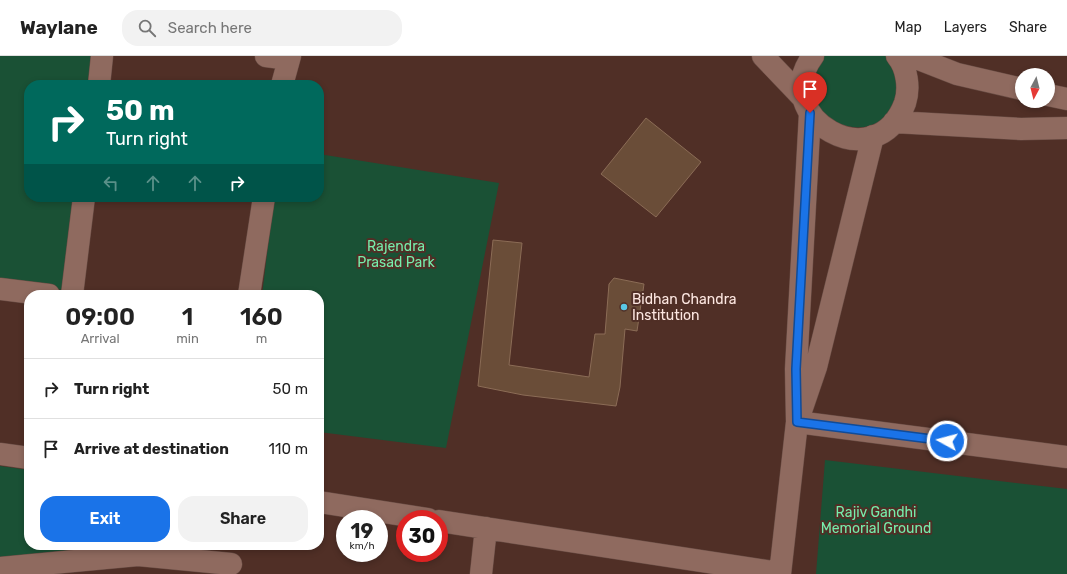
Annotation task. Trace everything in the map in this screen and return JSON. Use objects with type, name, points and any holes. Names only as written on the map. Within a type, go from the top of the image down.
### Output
[{"type":"street","points":[[99,80],[102,56]]},
{"type":"street","points":[[266,56],[290,58],[283,80]]},
{"type":"street","points":[[763,56],[807,106],[818,124],[837,136],[858,139],[873,136],[884,131],[894,122],[902,111],[907,98],[908,84],[905,70],[897,56]]},
{"type":"street","points":[[448,522],[780,573],[797,422],[796,369],[807,106],[803,85],[805,70],[813,56]]},
{"type":"street","points":[[912,56],[957,74],[1015,87]]},
{"type":"street","points":[[1055,96],[1067,99]]},
{"type":"street","points":[[894,122],[1021,129],[1067,128]]},
{"type":"street","points":[[797,422],[816,367],[873,136]]},
{"type":"street","points":[[73,290],[83,202]]},
{"type":"street","points":[[249,290],[263,202]]},
{"type":"street","points":[[0,289],[24,292]]},
{"type":"street","points":[[797,422],[1067,457]]},
{"type":"street","points":[[0,454],[24,457]]},
{"type":"street","points":[[324,503],[396,514]]},
{"type":"street","points":[[481,574],[486,528]]},
{"type":"street","points":[[0,568],[138,555],[169,566],[231,561]]},
{"type":"green space","points":[[0,56],[102,56],[99,80],[24,80],[24,202],[83,202],[72,290],[0,283]]},
{"type":"green space","points":[[824,56],[886,56],[894,68],[898,84],[897,93],[889,112],[876,123],[860,127],[843,125],[828,118],[817,106],[812,90],[816,72]]},
{"type":"green space","name":"Rajendra Prasad Park","points":[[324,155],[499,183],[446,448],[324,433],[324,290],[263,290],[273,202],[324,202]]},
{"type":"green space","name":"Rajiv Gandhi Memorial Ground","points":[[825,460],[1067,489],[1067,574],[816,574]]},
{"type":"green space","points":[[0,466],[24,469],[24,550],[147,550],[0,560]]},
{"type":"building","points":[[646,118],[701,162],[656,217],[601,174]]},
{"type":"building","name":"Bidhan Chandra Institution","points":[[493,240],[522,243],[509,365],[589,377],[595,334],[605,334],[609,284],[614,278],[644,284],[637,331],[625,329],[620,387],[616,406],[523,395],[478,386]]},
{"type":"place","name":"Bidhan Chandra Institution","points":[[624,307]]},
{"type":"route","points":[[810,113],[796,369],[797,422],[947,441]]}]
